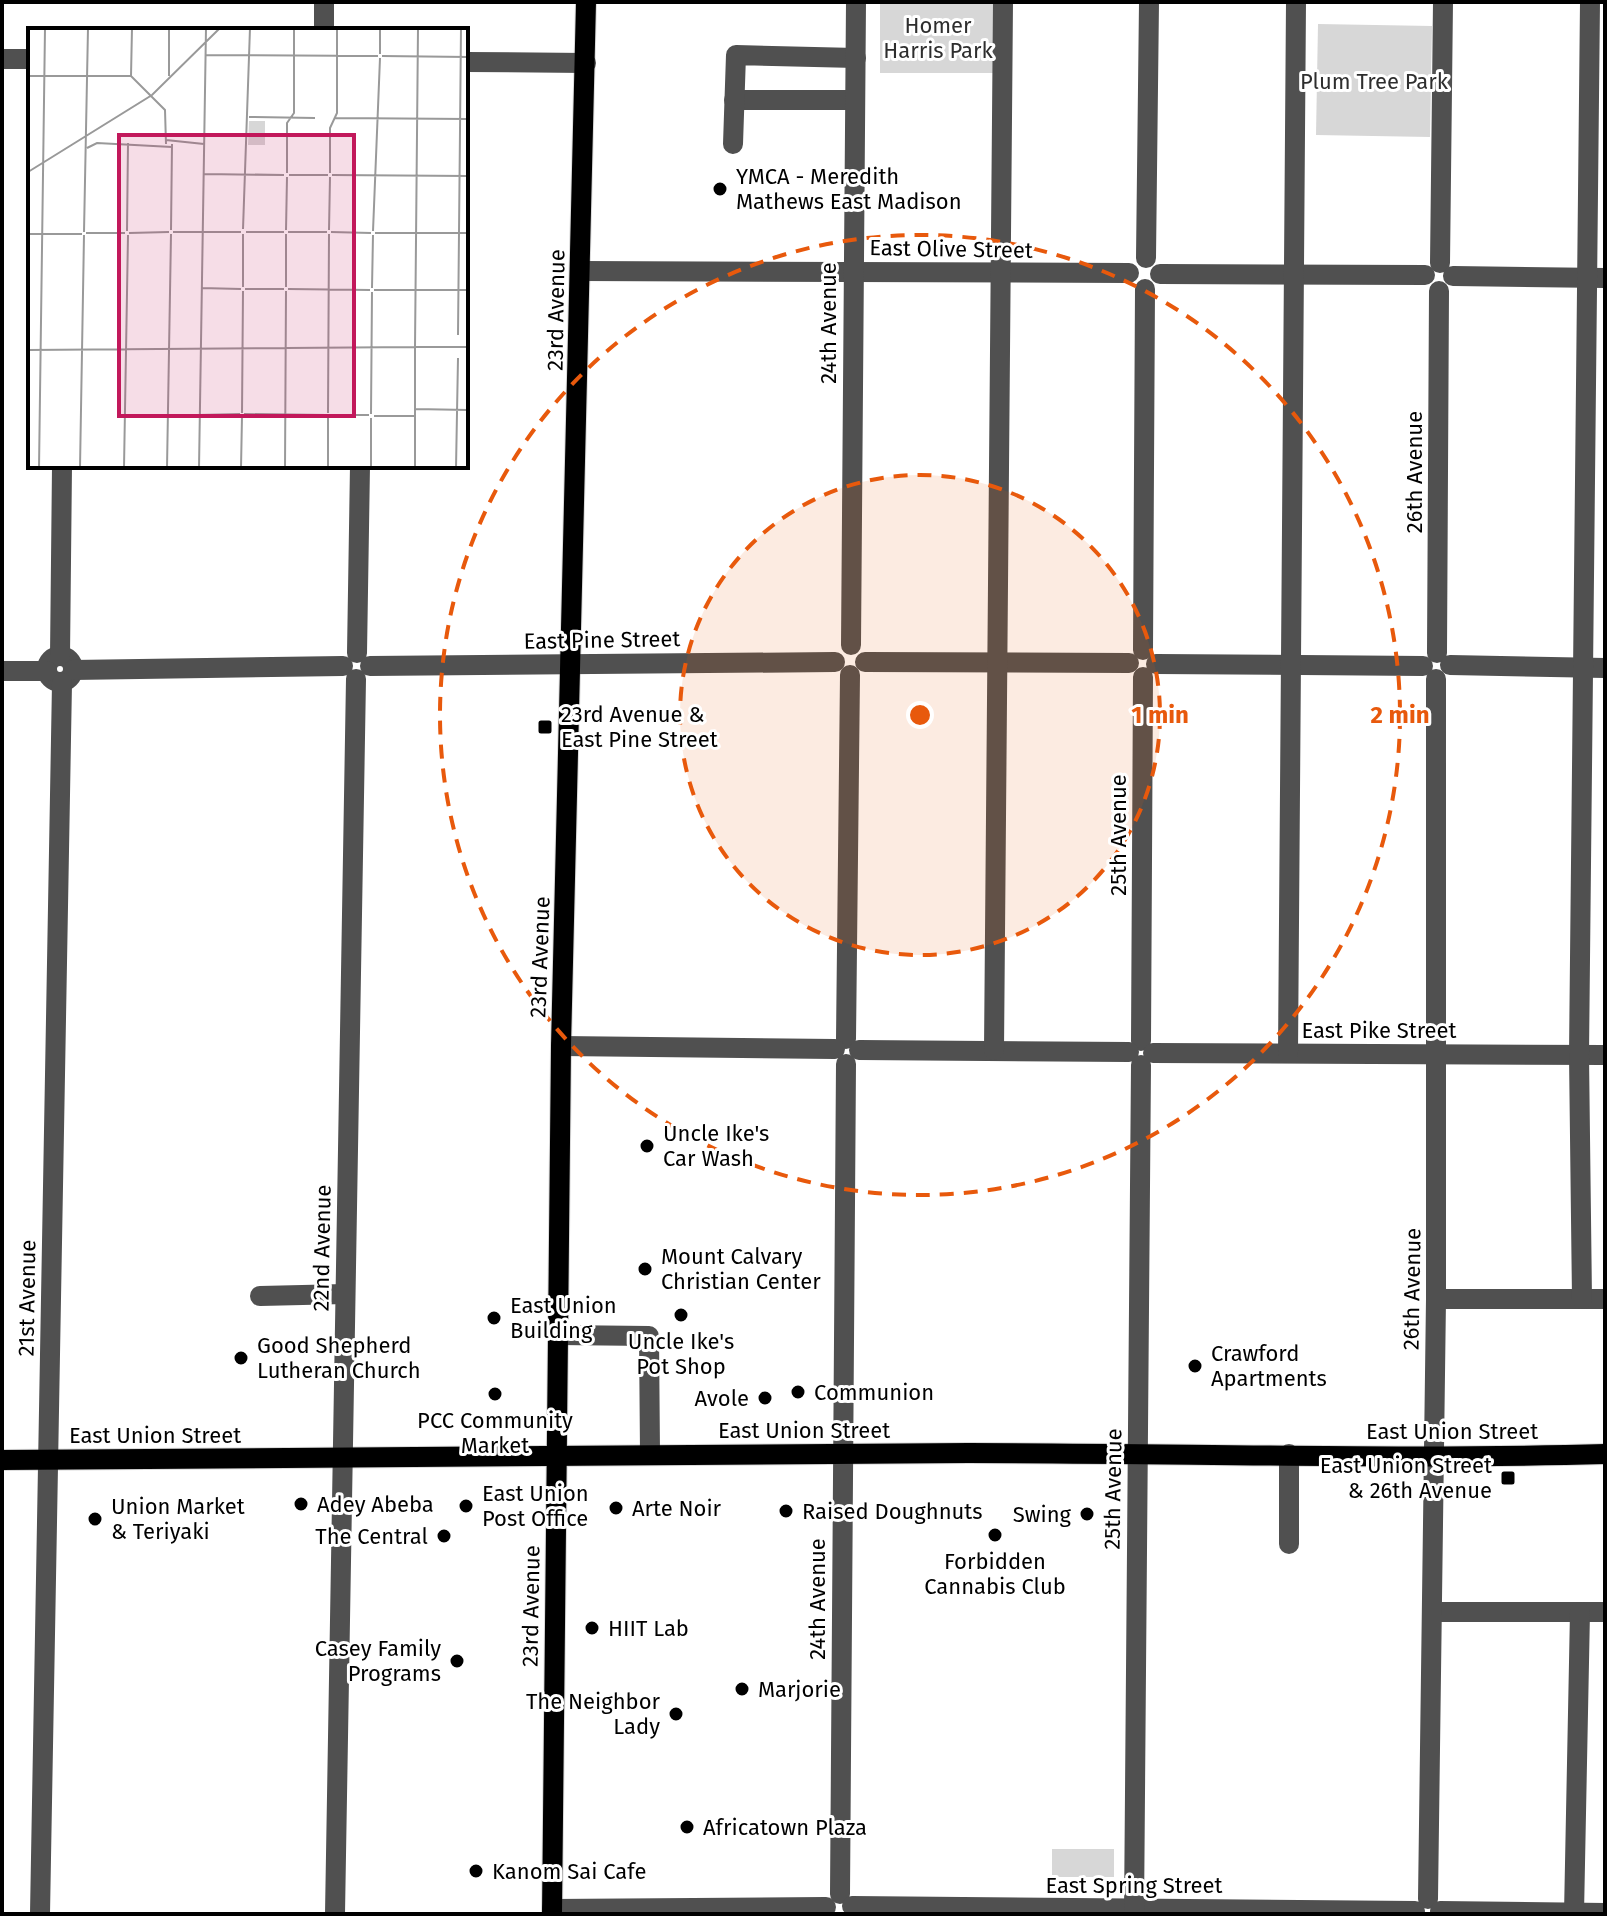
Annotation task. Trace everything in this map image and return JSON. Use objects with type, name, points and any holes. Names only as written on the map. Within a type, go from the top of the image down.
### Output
[{"type":"main road","name":"23rd Avenue","points":[[552,1912],[561,1046],[586,2]]},
{"type":"main road","name":"East Union Street","points":[[2,1460],[650,1453],[1137,1453],[1433,1457],[1605,1454]]},
{"type":"street","points":[[324,2],[324,28]]},
{"type":"street","name":"24th Avenue","points":[[839,1907],[850,666],[840,649],[851,645],[851,271],[856,2]]},
{"type":"street","points":[[994,1050],[1003,2]]},
{"type":"street","points":[[1149,2],[1153,266],[1156,284],[1145,289],[1133,284],[1129,273],[1134,262],[1153,266],[1293,275],[1596,278]]},
{"type":"street","points":[[1288,1053],[1296,2]]},
{"type":"street","name":"26th Avenue","points":[[1428,1910],[1436,1299],[1436,666],[1443,2]]},
{"type":"street","points":[[1582,1299],[1579,1055],[1596,668],[1596,278],[1590,2]]},
{"type":"street","points":[[733,144],[736,55],[856,58]]},
{"type":"street","points":[[2,59],[28,59]]},
{"type":"street","points":[[468,62],[586,63]]},
{"type":"street","points":[[734,100],[854,100]]},
{"type":"street","name":"East Olive Street","points":[[581,271],[1129,273]]},
{"type":"street","name":"25th Avenue","points":[[1134,1911],[1145,289]]},
{"type":"street","name":"21st Avenue","points":[[40,1914],[62,468]]},
{"type":"street","name":"22nd Avenue","points":[[335,1914],[360,468]]},
{"type":"street","name":"East Pine Street","points":[[2,671],[572,664],[850,666],[997,663],[1596,668]]},
{"type":"street","name":"East Pike Street","points":[[561,1046],[1605,1055]]},
{"type":"street","points":[[260,1296],[345,1294]]},
{"type":"street","points":[[1436,1299],[1605,1299]]},
{"type":"street","points":[[558,1335],[649,1336],[650,1453]]},
{"type":"street","points":[[1289,1454],[1289,1544]]},
{"type":"street","points":[[1433,1612],[1605,1612]]},
{"type":"street","points":[[1574,1914],[1580,1612]]},
{"type":"street","name":"East Spring Street","points":[[552,1912],[839,1907],[1605,1913]]},
{"type":"green space","name":"Homer Harris Park","points":[[880,2],[995,2],[995,73],[880,73]]},
{"type":"green space","name":"Plum Tree Park","points":[[1318,24],[1432,26],[1430,137],[1316,135]]},
{"type":"green space","points":[[1052,1849],[1114,1849],[1114,1877],[1052,1877]]},
{"type":"place","name":"YMCA - Meredith Mathews East Madison","points":[[720,189]]},
{"type":"place","name":"23rd Avenue & East Pine Street","points":[[545,727]]},
{"type":"place","name":"Uncle Ike's Car Wash","points":[[647,1146]]},
{"type":"place","name":"Mount Calvary Christian Center","points":[[645,1269]]},
{"type":"place","name":"Uncle Ike's Pot Shop","points":[[681,1315]]},
{"type":"place","name":"East Union Building","points":[[494,1318]]},
{"type":"place","name":"Good Shepherd Lutheran Church","points":[[241,1358]]},
{"type":"place","name":"Crawford Apartments","points":[[1195,1366]]},
{"type":"place","name":"Communion","points":[[798,1392]]},
{"type":"place","name":"PCC Community Market","points":[[495,1394]]},
{"type":"place","name":"Avole","points":[[765,1398]]},
{"type":"place","name":"East Union Street & 26th Avenue","points":[[1508,1478]]},
{"type":"place","name":"Adey Abeba","points":[[301,1504]]},
{"type":"place","name":"East Union Post Office","points":[[466,1506]]},
{"type":"place","name":"Arte Noir","points":[[616,1508]]},
{"type":"place","name":"Raised Doughnuts","points":[[786,1511]]},
{"type":"place","name":"Swing","points":[[1087,1514]]},
{"type":"place","name":"Union Market & Teriyaki","points":[[95,1519]]},
{"type":"place","name":"Forbidden Cannabis Club","points":[[995,1535]]},
{"type":"place","name":"The Central","points":[[444,1536]]},
{"type":"place","name":"HIIT Lab","points":[[592,1628]]},
{"type":"place","name":"Casey Family Programs","points":[[457,1661]]},
{"type":"place","name":"Marjorie","points":[[742,1689]]},
{"type":"place","name":"The Neighbor Lady","points":[[676,1714]]},
{"type":"place","name":"Africatown Plaza","points":[[687,1827]]},
{"type":"place","name":"Kanom Sai Cafe","points":[[476,1871]]}]
